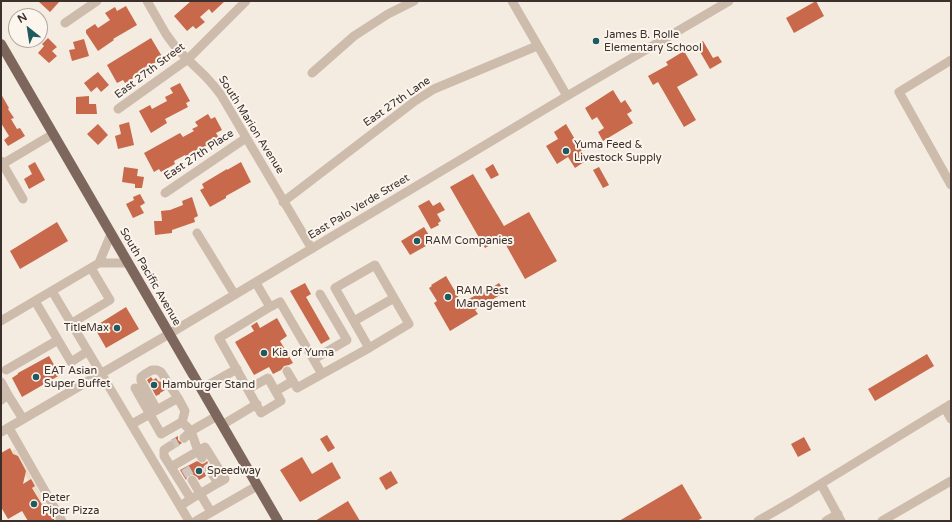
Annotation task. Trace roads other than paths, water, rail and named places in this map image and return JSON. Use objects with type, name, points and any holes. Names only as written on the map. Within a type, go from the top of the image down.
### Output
[{"type":"main road","name":"South Pacific Avenue","points":[[1,44],[278,521]]},
{"type":"street","points":[[65,23],[97,1]]},
{"type":"street","name":"South Marion Avenue","points":[[147,1],[166,34],[177,49],[214,86],[312,250]]},
{"type":"street","name":"East 27th Street","points":[[118,109],[188,59],[246,1]]},
{"type":"street","points":[[312,73],[354,36],[388,14],[414,1]]},
{"type":"street","points":[[512,1],[567,96]]},
{"type":"street","name":"East Palo Verde Street","points":[[5,430],[312,250],[567,96],[729,1]]},
{"type":"street","name":"East 27th Lane","points":[[283,202],[415,101],[434,89],[537,46]]},
{"type":"street","points":[[951,60],[899,92],[951,185]]},
{"type":"street","points":[[23,199],[2,163],[53,134]]},
{"type":"street","name":"East 27th Place","points":[[165,193],[246,138]]},
{"type":"street","points":[[197,232],[235,295]]},
{"type":"street","points":[[95,266],[111,234]]},
{"type":"street","points":[[1,321],[95,266],[127,263]]},
{"type":"street","points":[[287,371],[297,388],[369,348],[409,324],[375,265],[335,288],[369,348]]},
{"type":"street","points":[[72,323],[110,300],[95,266]]},
{"type":"street","points":[[256,283],[270,307]]},
{"type":"street","points":[[52,291],[189,521]]},
{"type":"street","points":[[314,359],[347,340],[320,294]]},
{"type":"street","points":[[354,321],[394,298]]},
{"type":"street","points":[[35,301],[71,362],[88,351]]},
{"type":"street","points":[[248,389],[268,378],[281,401],[261,413],[219,338],[280,302],[322,374]]},
{"type":"street","points":[[6,370],[58,340]]},
{"type":"street","points":[[201,389],[237,369]]},
{"type":"street","points":[[182,422],[161,434],[141,381],[141,377],[152,370],[161,372],[185,411],[182,422],[200,454]]},
{"type":"street","points":[[276,391],[293,381]]},
{"type":"street","points":[[1,382],[5,397],[23,419]]},
{"type":"street","points":[[135,388],[153,412]]},
{"type":"street","points":[[132,424],[178,398]]},
{"type":"street","points":[[188,435],[257,404]]},
{"type":"street","points":[[758,521],[948,406],[951,418]]},
{"type":"street","points":[[5,430],[62,521]]},
{"type":"street","points":[[170,446],[164,450],[164,456],[191,499]]},
{"type":"street","points":[[171,467],[183,465],[200,454],[205,447],[225,479],[180,506]]},
{"type":"street","points":[[210,470],[218,483]]},
{"type":"street","points":[[192,480],[211,512]]},
{"type":"street","points":[[882,521],[951,481]]},
{"type":"street","points":[[821,484],[839,518],[826,521]]},
{"type":"street","points":[[196,521],[257,486]]},
{"type":"tunnel","points":[[170,446],[184,438]]},
{"type":"tunnel","points":[[185,468],[192,480]]},
{"type":"place","name":"James B. Rolle Elementary School","points":[[596,41]]},
{"type":"place","name":"Yuma Feed & Livestock Supply","points":[[566,151]]},
{"type":"place","name":"RAM Companies","points":[[417,241]]},
{"type":"place","name":"RAM Pest Management","points":[[448,297]]},
{"type":"place","name":"TitleMax","points":[[117,328]]},
{"type":"place","name":"Kia of Yuma","points":[[264,353]]},
{"type":"place","name":"EAT Asian Super Buffet","points":[[36,377]]},
{"type":"place","name":"Hamburger Stand","points":[[154,385]]},
{"type":"place","name":"Speedway","points":[[199,471]]},
{"type":"place","name":"Peter Piper Pizza","points":[[34,504]]}]
